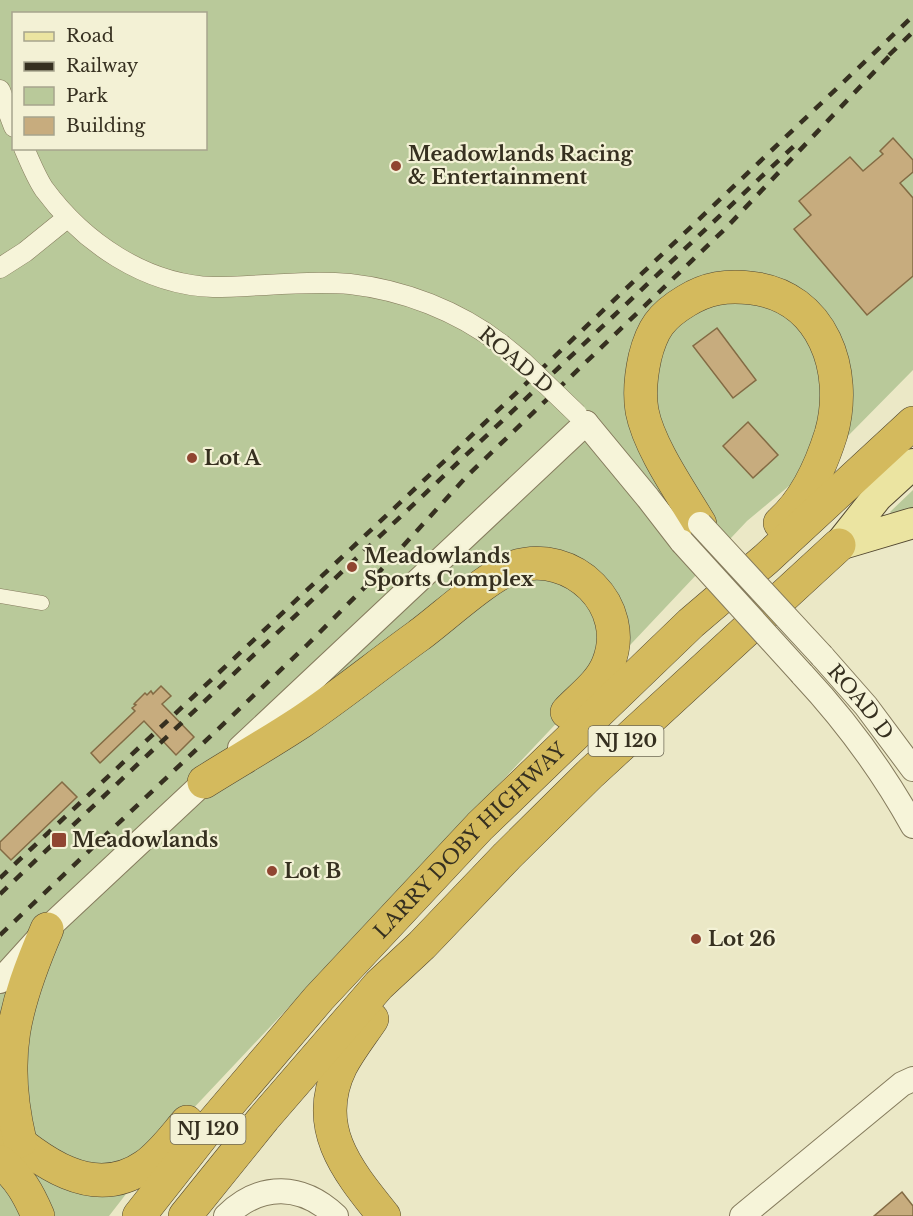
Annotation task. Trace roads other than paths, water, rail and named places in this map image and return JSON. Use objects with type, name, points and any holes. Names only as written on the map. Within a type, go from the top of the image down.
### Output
[{"type":"highway","points":[[691,533],[642,412],[640,385],[649,341],[659,321],[676,307],[698,294],[735,286],[771,292],[794,303],[803,311],[818,327],[829,347],[836,380],[833,425],[813,481],[795,507],[755,546],[692,623]]},
{"type":"highway","name":"LARRY DOBY HIGHWAY","points":[[139,1216],[205,1132],[359,954],[501,805],[692,623],[766,559],[913,423]]},
{"type":"highway","name":"LARRY DOBY HIGHWAY","points":[[185,1216],[264,1118],[379,985],[422,945],[591,773],[838,544]]},
{"type":"highway","points":[[204,782],[301,722],[498,575],[516,566],[527,564],[561,567],[592,585],[606,605],[613,627],[611,656],[602,674],[568,711],[501,805]]},
{"type":"highway","points":[[38,1216],[25,1189],[15,1176],[6,1143],[10,1116],[4,1090],[2,1066],[4,1042],[12,1010],[47,929]]},
{"type":"highway","points":[[384,1216],[347,1168],[337,1148],[331,1127],[332,1097],[336,1078],[347,1056],[422,945]]},
{"type":"highway","points":[[6,1143],[73,1176],[108,1180],[129,1175],[147,1165],[190,1118],[280,1044]]},
{"type":"main road","points":[[838,544],[877,497],[913,464]]},
{"type":"main road","name":"LARRY DOBY HIGHWAY","points":[[838,544],[913,523]]},
{"type":"street","points":[[0,90],[12,122]]},
{"type":"street","name":"ROAD D","points":[[25,150],[43,188],[68,218],[101,247],[139,268],[180,282],[213,286],[329,283],[388,291],[442,309],[476,326],[523,362],[581,418],[691,533],[822,656],[866,706],[913,769]]},
{"type":"street","points":[[0,268],[25,252],[68,218]]},
{"type":"street","points":[[0,981],[47,929],[204,782],[581,418]]},
{"type":"street","name":"ROAD D","points":[[691,533],[802,674],[860,742],[913,826]]},
{"type":"street","points":[[0,596],[42,603]]},
{"type":"street","points":[[742,1216],[909,1076]]},
{"type":"street","points":[[226,1216],[239,1205],[258,1196],[286,1192],[311,1197],[336,1216]]},
{"type":"railway","points":[[0,878],[453,453],[913,16]]},
{"type":"railway","points":[[889,55],[913,32]]},
{"type":"railway","points":[[0,935],[306,646],[370,582],[468,475],[726,228],[894,51]]},
{"type":"railway","points":[[0,894],[794,146]]},
{"type":"place","name":"Meadowlands Racing & Entertainment","points":[[396,166]]},
{"type":"place","name":"Lot A","points":[[192,458]]},
{"type":"place","name":"Meadowlands Sports Complex","points":[[352,567]]},
{"type":"place","name":"Meadowlands","points":[[59,840]]},
{"type":"place","name":"Lot B","points":[[272,871]]},
{"type":"place","name":"Lot 26","points":[[696,939]]}]
